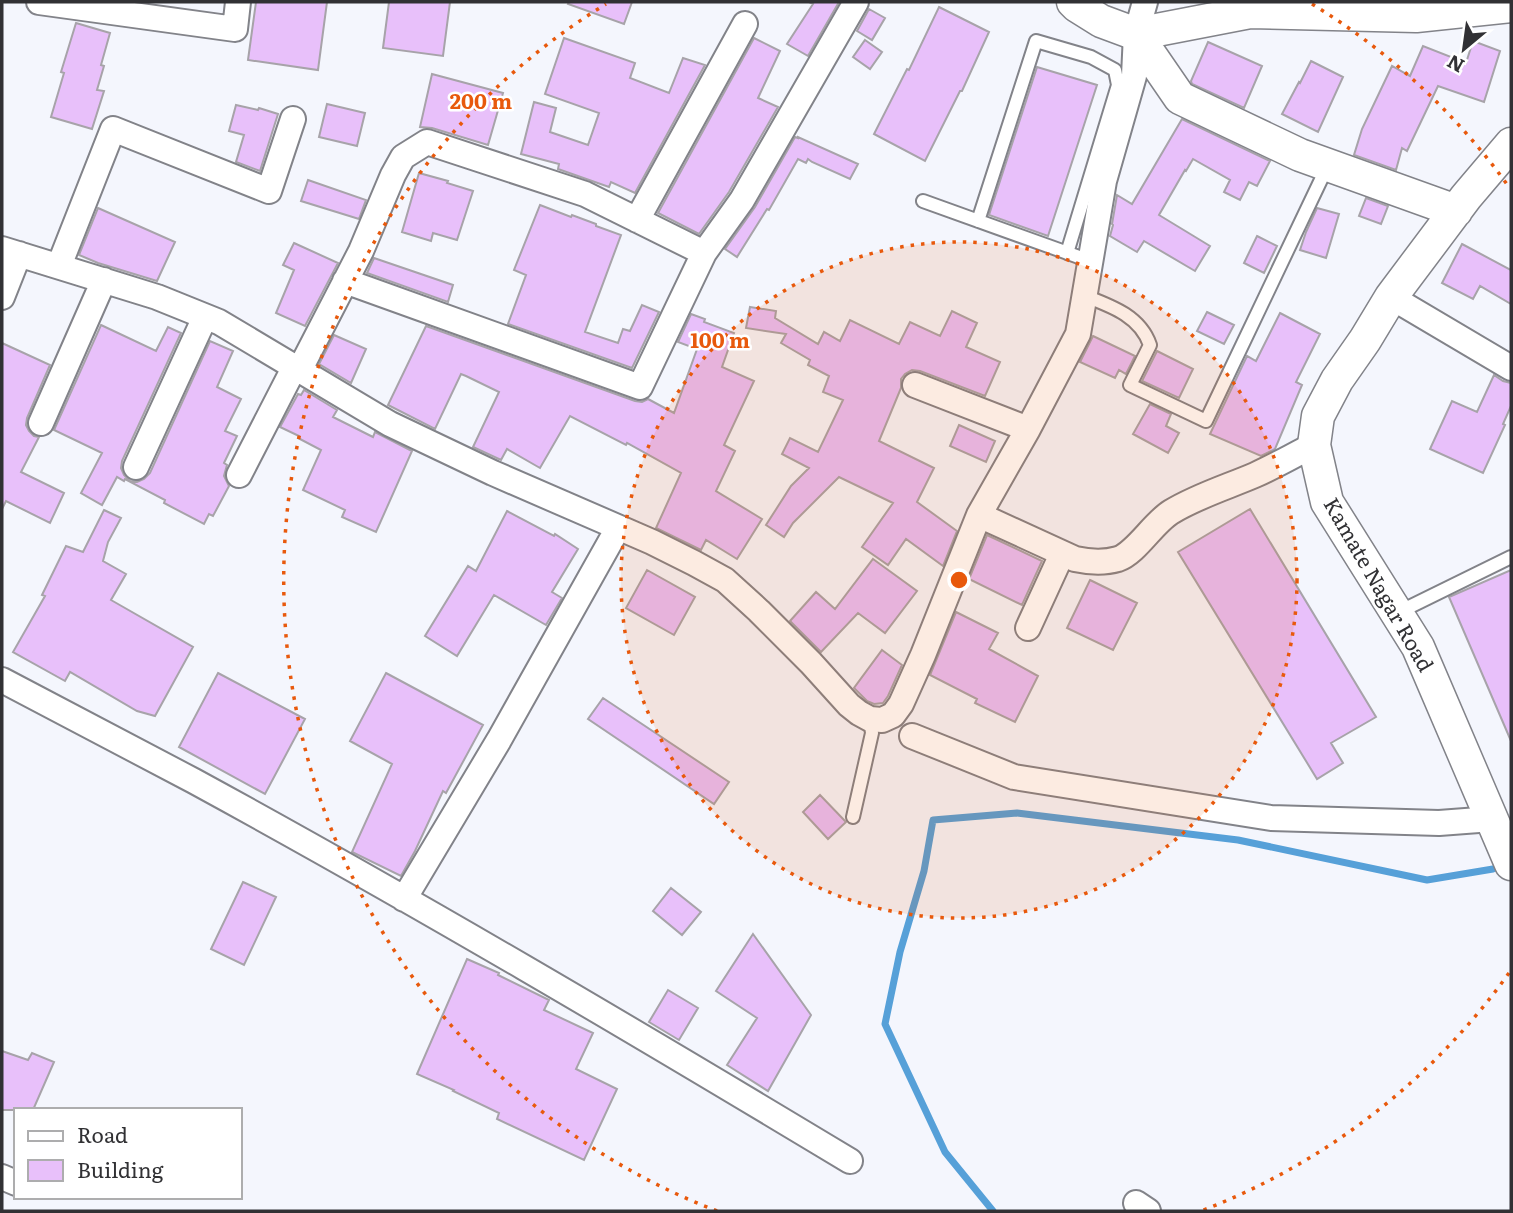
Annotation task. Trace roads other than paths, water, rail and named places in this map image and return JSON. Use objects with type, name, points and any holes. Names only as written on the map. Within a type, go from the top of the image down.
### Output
[{"type":"street","points":[[39,2],[235,29],[238,2]]},
{"type":"street","points":[[345,281],[640,387],[704,253],[742,200],[856,2]]},
{"type":"street","points":[[1073,2],[1101,21],[1136,34],[1250,12],[1511,6]]},
{"type":"street","points":[[2,297],[10,251],[157,297],[219,322],[390,424],[493,473],[618,527],[725,580],[794,645],[849,705],[870,719],[881,720],[893,715],[901,704],[979,515],[1078,334],[1085,296],[1079,257],[1134,76],[1136,34],[1145,2]]},
{"type":"street","points":[[637,220],[745,24]]},
{"type":"street","points":[[1136,34],[1180,98],[1300,155],[1456,211]]},
{"type":"street","points":[[59,266],[113,129],[269,191],[293,119]]},
{"type":"street","points":[[239,475],[361,251],[403,157],[427,142],[585,194],[704,253]]},
{"type":"street","name":"Kamate Nagar Road","points":[[1511,144],[1391,297],[1337,380],[1318,416],[1314,445],[1327,502],[1418,647],[1511,864]]},
{"type":"street","points":[[41,423],[104,280]]},
{"type":"street","points":[[1391,297],[1511,368]]},
{"type":"street","points":[[135,467],[205,317]]},
{"type":"street","points":[[915,386],[1028,429]]},
{"type":"street","points":[[979,515],[1075,559],[1088,562],[1119,559],[1168,514],[1314,445]]},
{"type":"street","points":[[404,899],[499,740],[618,527]]},
{"type":"street","points":[[1028,628],[1062,554]]},
{"type":"street","points":[[2,680],[195,782],[404,899],[622,1024],[850,1161]]},
{"type":"street","points":[[912,736],[1014,776],[1271,818],[1438,822],[1492,819]]},
{"type":"lane","points":[[923,201],[978,221],[1079,257],[1118,85],[1115,70],[1091,57],[1035,41],[978,221]]},
{"type":"lane","points":[[1085,296],[1122,311],[1146,334],[1150,345],[1130,385],[1206,421],[1328,165]]},
{"type":"lane","points":[[1396,613],[1511,558]]},
{"type":"lane","points":[[853,817],[872,733],[870,719]]},
{"type":"waterway","points":[[993,1211],[945,1152],[885,1024],[900,952],[924,871],[933,820],[1017,813],[1238,840],[1427,880],[1493,869]]}]
